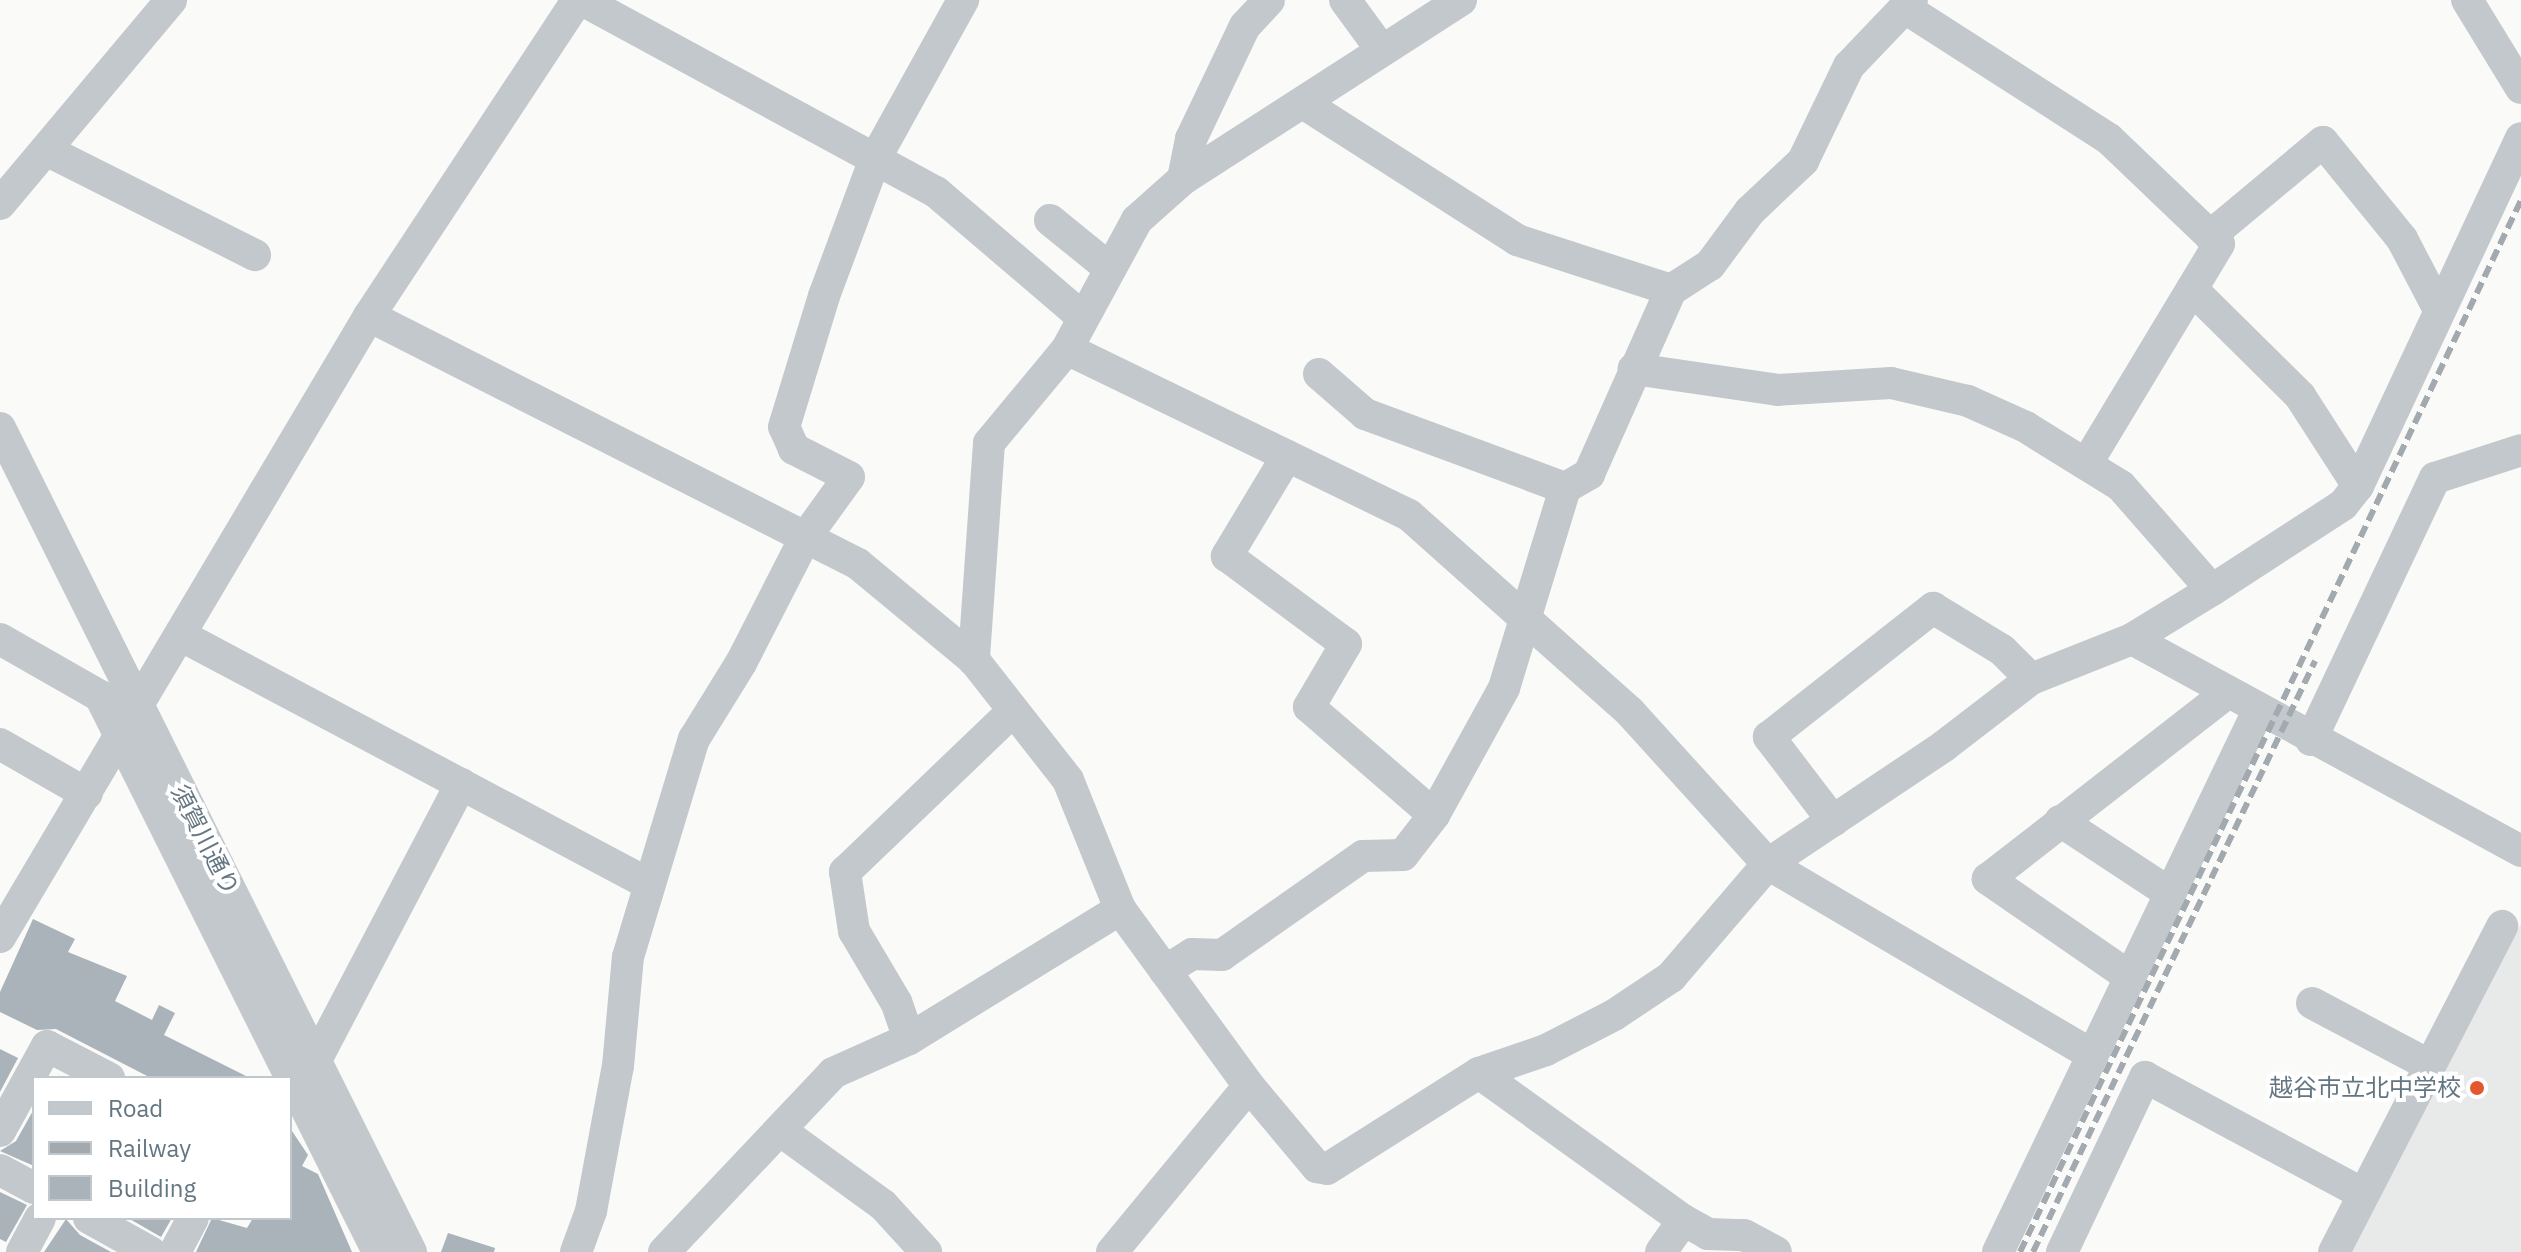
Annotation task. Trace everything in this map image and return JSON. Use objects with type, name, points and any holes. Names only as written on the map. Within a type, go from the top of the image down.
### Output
[{"type":"street","points":[[0,204],[171,0]]},
{"type":"street","points":[[0,937],[122,740],[180,635],[369,316],[580,0],[936,192],[1081,316]]},
{"type":"street","points":[[576,1252],[591,1211],[618,1066],[628,957],[647,883],[694,739],[741,663],[805,538],[849,477],[794,449],[784,427],[852,210],[875,159],[963,0]]},
{"type":"street","points":[[1183,179],[1191,139],[1245,26],[1269,0]]},
{"type":"street","points":[[1345,0],[1380,48]]},
{"type":"street","points":[[974,660],[989,443],[1067,349],[1081,316],[1137,220],[1183,179],[1303,103],[1380,48],[1461,0]]},
{"type":"street","points":[[2467,0],[2521,88]]},
{"type":"street","points":[[1165,971],[1192,954],[1222,955],[1363,856],[1403,855],[1434,815],[1504,688],[1565,488],[1589,474],[1671,290],[1710,265],[1750,211],[1803,161],[1849,66],[1909,4],[2109,139],[2219,244],[2087,463]]},
{"type":"street","points":[[1303,103],[1517,240],[1671,290]]},
{"type":"street","points":[[369,316],[858,564],[974,660],[1068,780],[1120,909],[1249,1086],[1317,1167],[1327,1169],[1479,1073],[1557,1045],[1671,977],[1768,864],[2031,679],[2132,639],[2343,505],[2358,486],[2438,308],[2521,138]]},
{"type":"street","points":[[2210,236],[2323,142],[2402,239],[2438,308]]},
{"type":"street","points":[[46,150],[255,255]]},
{"type":"street","points":[[1050,220],[1109,268]]},
{"type":"street","points":[[2192,289],[2300,396],[2358,486]]},
{"type":"street","points":[[1067,349],[1409,515],[1526,616],[1630,712],[1768,864],[2091,1054]]},
{"type":"street","points":[[1634,369],[1778,390],[1891,383],[1933,388],[2026,427],[2121,486],[2212,590]]},
{"type":"street","points":[[1319,374],[1365,414],[1565,488]]},
{"type":"street","name":"須賀川通り","points":[[0,428],[139,708],[295,1060],[411,1252]]},
{"type":"street","points":[[2311,740],[2435,478],[2521,450]]},
{"type":"street","points":[[1287,456],[1227,556],[1346,644],[1309,707],[1434,815]]},
{"type":"street","points":[[1833,821],[1769,737],[1933,608],[2002,650],[2031,679]]},
{"type":"street","points":[[180,635],[647,883]]},
{"type":"street","points":[[0,639],[100,696],[295,1060],[378,1252]]},
{"type":"street","points":[[2132,639],[2226,694],[2521,851]]},
{"type":"street","points":[[2130,977],[1988,879],[2226,694]]},
{"type":"street","points":[[909,1039],[896,1002],[854,931],[845,872],[1013,711]]},
{"type":"street","points":[[1998,1252],[2168,892],[2258,711]]},
{"type":"street","points":[[0,744],[87,794]]},
{"type":"street","points":[[295,1060],[461,784]]},
{"type":"street","points":[[2060,821],[2168,892]]},
{"type":"street","points":[[664,1252],[833,1073],[909,1039],[1120,909]]},
{"type":"street","points":[[2334,1252],[2502,926]]},
{"type":"street","points":[[2312,1003],[2429,1065]]},
{"type":"street","points":[[0,1131],[47,1046],[105,1076]]},
{"type":"street","points":[[1479,1073],[1683,1220],[1708,1234],[1744,1235],[1776,1252]]},
{"type":"street","points":[[2062,1252],[2145,1077],[2363,1194]]},
{"type":"street","points":[[1112,1252],[1249,1086]]},
{"type":"street","points":[[781,1131],[883,1205],[926,1252]]},
{"type":"street","points":[[0,1170],[32,1187]]},
{"type":"street","points":[[22,1252],[39,1220]]},
{"type":"street","points":[[93,1220],[150,1252]]},
{"type":"street","points":[[175,1252],[192,1220]]},
{"type":"street","points":[[1661,1252],[1683,1220]]},
{"type":"shaded area","name":"越谷市立北中学校","points":[[2521,924],[2521,1252],[2347,1252]]},
{"type":"building","points":[[33,919],[75,939],[68,952],[127,976],[115,1001],[152,1020],[159,1005],[175,1013],[164,1035],[246,1076],[147,1076],[56,1029],[37,1030],[0,1012],[0,992]]},
{"type":"building","points":[[0,1049],[18,1058],[0,1092]]},
{"type":"building","points":[[32,1113],[32,1165],[0,1151],[16,1141]]},
{"type":"building","points":[[292,1131],[308,1155],[302,1166],[318,1174],[352,1252],[196,1252],[211,1220],[247,1228],[252,1220],[292,1220]]},
{"type":"building","points":[[0,1192],[27,1205],[6,1242],[0,1239]]},
{"type":"building","points":[[67,1220],[80,1235],[111,1252],[44,1252]]},
{"type":"building","points":[[131,1220],[171,1220],[161,1237]]},
{"type":"building","points":[[448,1233],[495,1248],[494,1252],[441,1252]]},
{"type":"railway","points":[[2020,1252],[2521,200]]},
{"type":"railway","points":[[2033,1252],[2315,661]]},
{"type":"place","name":"越谷市立北中学校","points":[[2477,1088]]}]
